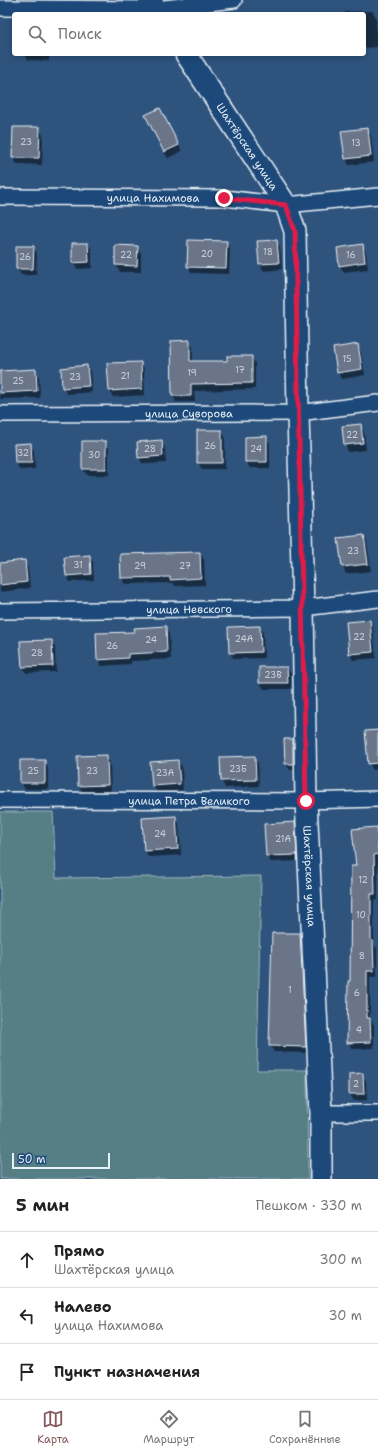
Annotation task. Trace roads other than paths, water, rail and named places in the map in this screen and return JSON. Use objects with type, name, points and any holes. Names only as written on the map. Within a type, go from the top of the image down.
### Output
[{"type":"street","points":[[0,8],[155,8],[234,0]]},
{"type":"street","name":"Шахтёрская улица","points":[[187,56],[286,205],[295,231],[306,801],[321,1113],[321,1179]]},
{"type":"street","name":"улица Нахимова","points":[[0,197],[224,198],[286,205],[378,196]]},
{"type":"street","name":"улица Суворова","points":[[0,414],[298,413],[378,403]]},
{"type":"street","name":"улица Невского","points":[[0,611],[303,608],[378,599]]},
{"type":"street","name":"улица Петра Великого","points":[[0,800],[306,801],[378,799]]},
{"type":"street","points":[[321,1113],[378,1113]]}]
